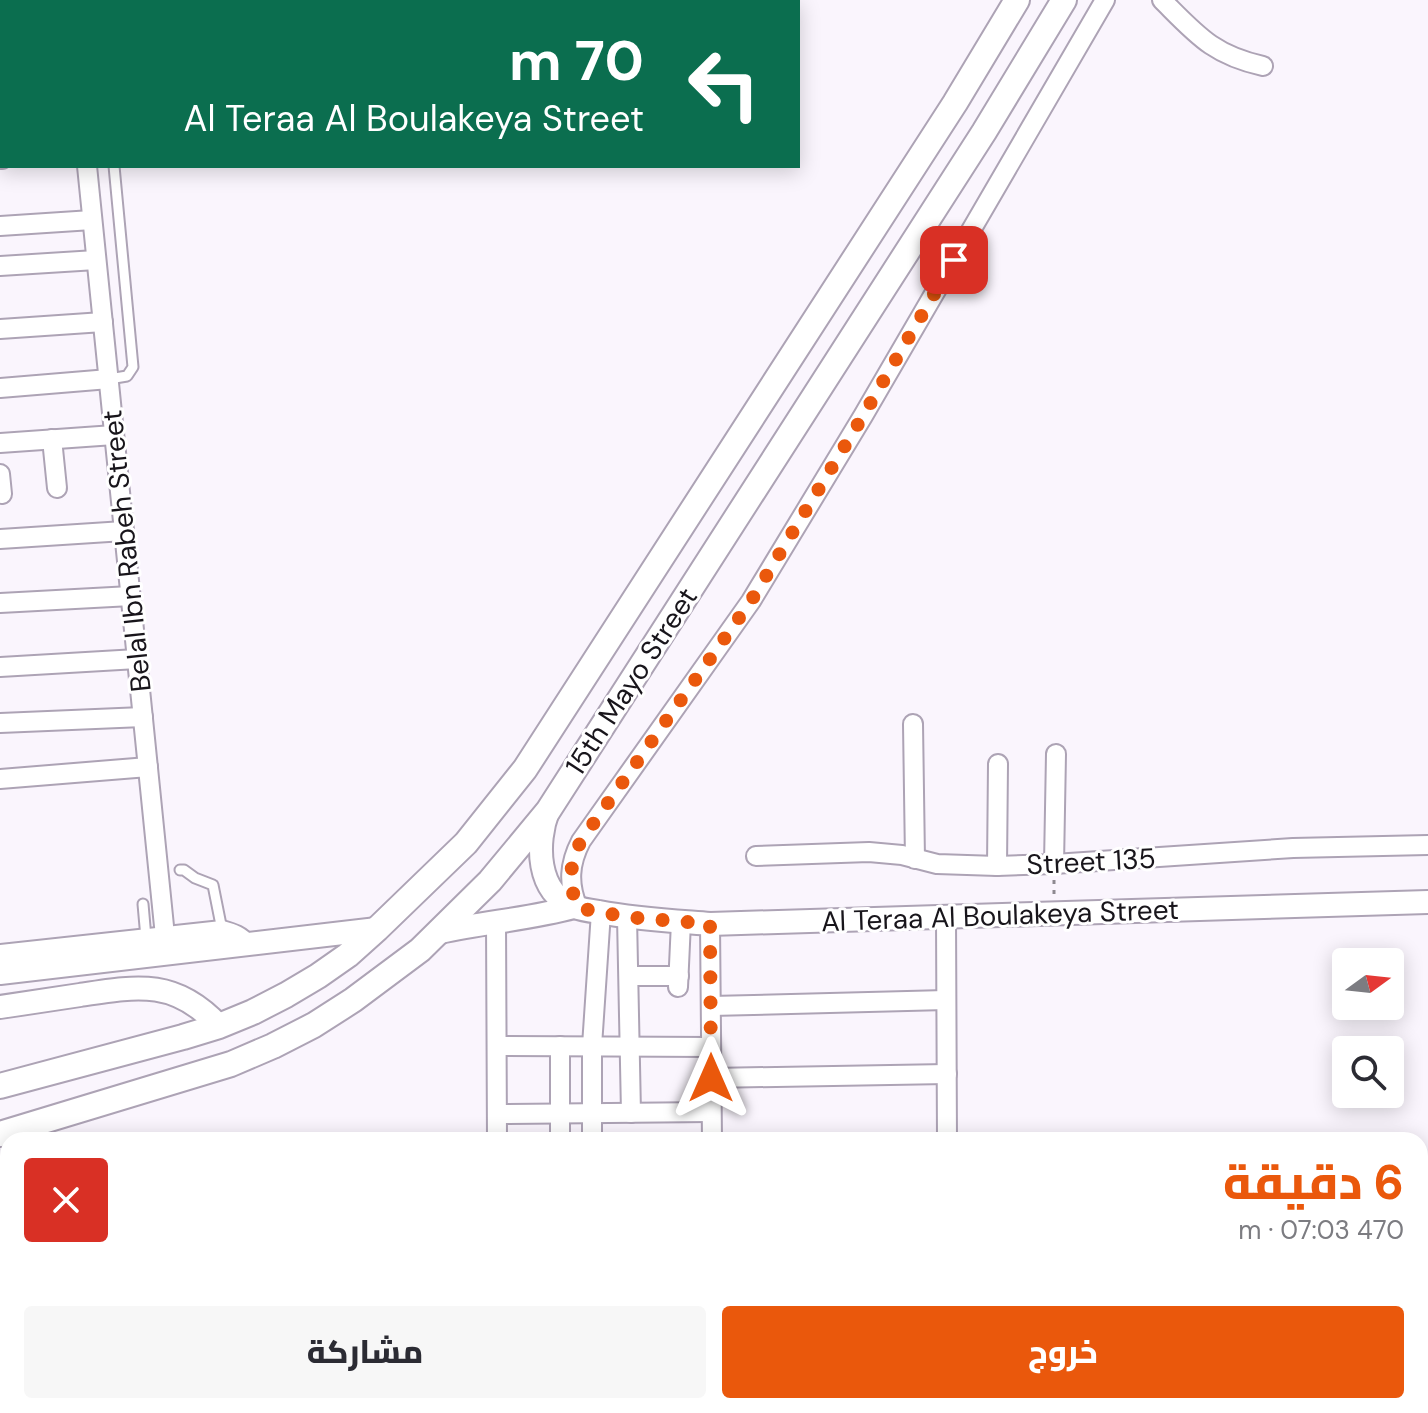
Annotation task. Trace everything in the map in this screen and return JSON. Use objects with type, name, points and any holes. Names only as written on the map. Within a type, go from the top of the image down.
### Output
[{"type":"main road","name":"15th Mayo Street","points":[[0,1086],[219,1026],[275,1001],[348,955],[466,843],[525,769],[955,103],[1017,0]]},
{"type":"main road","name":"15th Mayo Street","points":[[7,1132],[231,1064],[314,1025],[420,950],[490,881],[548,811],[984,132],[1064,0]]},
{"type":"street","points":[[576,908],[571,874],[581,841],[751,601],[863,416],[1105,0]]},
{"type":"street","points":[[1162,0],[1190,29],[1216,49],[1246,63],[1263,66]]},
{"type":"street","name":"Belal Ibn Rabeh Street","points":[[87,168],[165,936]]},
{"type":"street","points":[[0,226],[92,220]]},
{"type":"street","points":[[0,266],[96,260]]},
{"type":"street","points":[[0,329],[103,322]]},
{"type":"street","points":[[0,388],[109,379]]},
{"type":"street","points":[[0,443],[114,435]]},
{"type":"street","points":[[52,439],[57,488]]},
{"type":"street","points":[[0,474],[2,494]]},
{"type":"street","points":[[0,539],[124,531]]},
{"type":"street","points":[[0,603],[131,596]]},
{"type":"street","points":[[0,667],[137,659]]},
{"type":"street","points":[[0,723],[143,717]]},
{"type":"street","points":[[913,724],[915,859]]},
{"type":"street","points":[[1054,864],[1056,754]]},
{"type":"street","points":[[997,866],[998,764]]},
{"type":"street","points":[[0,779],[148,767]]},
{"type":"street","points":[[548,811],[540,837],[542,865],[553,890],[576,908]]},
{"type":"street","name":"Street 135","points":[[756,856],[869,852],[937,864],[997,866],[1293,848],[1428,845]]},
{"type":"street","name":"Al Teraa Al Boulakeya Street","points":[[440,932],[576,908],[627,917],[710,924],[1428,902]]},
{"type":"street","points":[[592,1132],[592,1046],[601,912]]},
{"type":"street","points":[[627,917],[631,1113]]},
{"type":"street","points":[[946,918],[947,1132]]},
{"type":"street","points":[[496,921],[497,1132]]},
{"type":"street","points":[[629,976],[679,982],[681,922]]},
{"type":"street","points":[[710,924],[712,1132]]},
{"type":"street","points":[[0,973],[377,929]]},
{"type":"street","points":[[0,954],[222,930],[243,938],[247,944]]},
{"type":"street","points":[[0,1007],[121,989],[149,988],[189,1001],[219,1026]]},
{"type":"street","points":[[711,1006],[946,1000]]},
{"type":"street","points":[[497,1046],[711,1047]]},
{"type":"street","points":[[560,1046],[560,1132]]},
{"type":"street","points":[[711,1078],[947,1074]]},
{"type":"street","points":[[497,1114],[711,1112]]},
{"type":"lane","points":[[109,379],[127,376],[133,367],[114,168]]},
{"type":"lane","points":[[180,870],[213,885],[222,930]]},
{"type":"lane","points":[[143,904],[146,938]]},
{"type":"path","points":[[1054,864],[1054,914]]},
{"type":"route","points":[[711,1078],[710,924],[627,917],[578,908],[571,886],[572,863],[581,841],[751,601],[954,260]]}]
